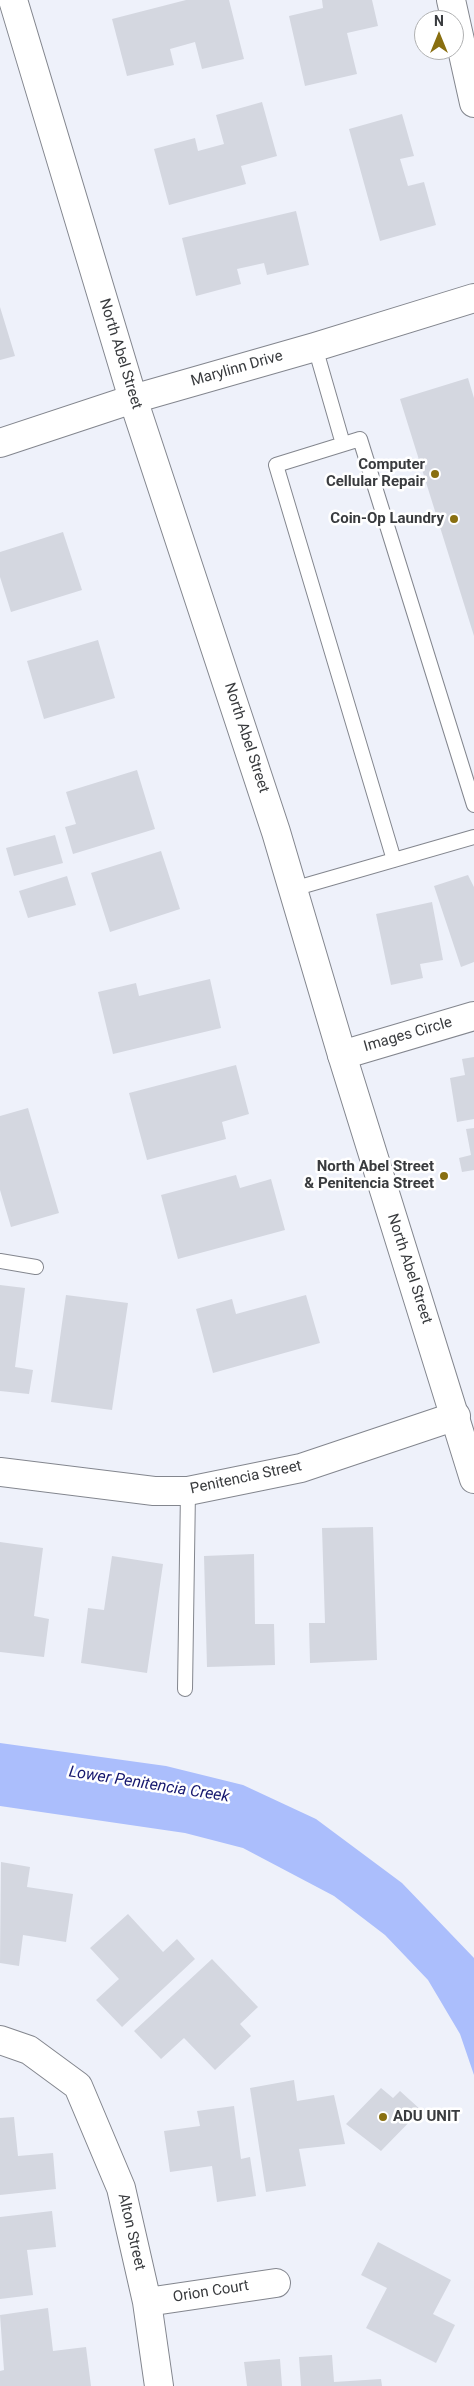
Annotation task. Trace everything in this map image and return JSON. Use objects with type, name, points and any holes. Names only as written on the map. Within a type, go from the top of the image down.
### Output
[{"type":"main road","name":"North Abel Street","points":[[13,0],[133,399],[218,653],[293,888],[342,1055],[456,1416],[474,1479]]},
{"type":"main road","points":[[451,0],[474,103]]},
{"type":"main road","name":"Marylinn Drive","points":[[0,443],[133,399],[315,348],[474,298]]},
{"type":"main road","name":"Images Circle","points":[[342,1055],[474,1016]]},
{"type":"main road","name":"Penitencia Street","points":[[0,1472],[154,1491],[188,1491],[301,1468],[456,1416]]},
{"type":"main road","name":"Alton Street","points":[[0,2040],[29,2050],[78,2086],[121,2188],[147,2302],[159,2386]]},
{"type":"main road","name":"Orion Court","points":[[147,2302],[276,2282]]},
{"type":"lane","points":[[315,348],[343,444]]},
{"type":"lane","points":[[394,860],[276,465],[360,440],[474,805]]},
{"type":"lane","points":[[293,888],[474,837]]},
{"type":"lane","points":[[0,1261],[36,1267]]},
{"type":"lane","points":[[185,1689],[188,1491]]},
{"type":"water","name":"Lower Penitencia Creek","points":[[0,1743],[166,1766],[243,1785],[316,1819],[402,1883],[474,1958],[474,2075],[460,2034],[428,1980],[385,1935],[334,1896],[243,1848],[185,1833],[0,1806]]},
{"type":"building","points":[[186,0],[229,0],[244,59],[202,69],[195,42],[170,49],[174,65],[127,76],[112,19]]},
{"type":"building","points":[[322,0],[372,0],[378,26],[347,33],[357,74],[305,86],[289,16],[323,8]]},
{"type":"building","points":[[262,102],[277,156],[241,166],[246,184],[169,205],[154,149],[195,138],[198,151],[224,144],[216,115]]},
{"type":"building","points":[[402,114],[414,156],[400,159],[408,186],[424,182],[436,225],[380,241],[349,129]]},
{"type":"building","points":[[296,211],[309,265],[267,275],[264,263],[237,269],[241,284],[196,296],[182,238]]},
{"type":"building","points":[[0,307],[15,356],[0,360]]},
{"type":"building","points":[[468,378],[474,398],[474,636],[400,399]]},
{"type":"building","points":[[63,532],[82,590],[11,612],[0,577],[0,552]]},
{"type":"building","points":[[98,640],[115,698],[44,719],[27,661]]},
{"type":"building","points":[[137,770],[155,829],[73,854],[65,827],[76,824],[66,792]]},
{"type":"building","points":[[55,835],[63,863],[14,876],[6,848]]},
{"type":"building","points":[[161,851],[180,909],[110,932],[91,873]]},
{"type":"building","points":[[468,875],[474,887],[474,962],[461,967],[434,886]]},
{"type":"building","points":[[67,876],[76,905],[28,918],[19,891]]},
{"type":"building","points":[[432,902],[443,960],[420,964],[423,978],[391,985],[376,914]]},
{"type":"building","points":[[210,979],[221,1028],[113,1054],[98,992],[136,983],[139,996]]},
{"type":"building","points":[[474,1057],[474,1119],[457,1122],[450,1078],[465,1075],[462,1059]]},
{"type":"building","points":[[236,1065],[249,1114],[222,1122],[226,1139],[147,1160],[129,1093]]},
{"type":"building","points":[[28,1108],[59,1213],[11,1227],[0,1190],[0,1116]]},
{"type":"building","points":[[474,1128],[474,1170],[462,1172],[459,1158],[471,1155],[466,1129]]},
{"type":"building","points":[[236,1175],[240,1188],[271,1179],[285,1230],[178,1259],[161,1195]]},
{"type":"building","points":[[0,1285],[25,1288],[15,1367],[33,1370],[29,1394],[0,1391]]},
{"type":"building","points":[[66,1295],[128,1303],[112,1410],[51,1402]]},
{"type":"building","points":[[306,1295],[320,1343],[213,1373],[196,1309],[232,1299],[236,1314]]},
{"type":"building","points":[[373,1527],[377,1660],[310,1663],[309,1623],[325,1623],[322,1528]]},
{"type":"building","points":[[0,1542],[43,1548],[34,1616],[49,1619],[44,1657],[0,1652]]},
{"type":"building","points":[[254,1554],[255,1624],[274,1624],[275,1665],[207,1667],[204,1556]]},
{"type":"building","points":[[112,1556],[163,1564],[147,1673],[81,1663],[88,1608],[104,1610]]},
{"type":"building","points":[[1,1862],[30,1867],[27,1887],[73,1894],[66,1942],[23,1935],[19,1966],[0,1963]]},
{"type":"building","points":[[128,1914],[163,1952],[177,1939],[195,1959],[122,2027],[96,2000],[119,1979],[90,1948]]},
{"type":"building","points":[[212,1959],[258,2007],[240,2024],[251,2036],[215,2070],[184,2038],[161,2059],[134,2031]]},
{"type":"building","points":[[294,2080],[297,2101],[334,2095],[345,2144],[299,2149],[306,2186],[266,2192],[250,2088]]},
{"type":"building","name":"ADU UNIT","points":[[381,2088],[393,2098],[400,2091],[421,2110],[381,2151],[346,2124]]},
{"type":"building","points":[[234,2106],[241,2159],[250,2157],[256,2196],[217,2202],[212,2166],[170,2172],[164,2131],[200,2126],[197,2111]]},
{"type":"building","points":[[14,2117],[18,2156],[53,2153],[56,2189],[0,2195],[0,2118]]},
{"type":"building","points":[[52,2211],[56,2247],[27,2250],[33,2295],[0,2299],[0,2217]]},
{"type":"building","points":[[378,2242],[451,2280],[433,2314],[455,2325],[436,2363],[366,2328],[387,2288],[361,2275]]},
{"type":"building","points":[[48,2308],[53,2351],[86,2347],[91,2386],[0,2386],[0,2371],[4,2370],[0,2315]]},
{"type":"building","points":[[332,2355],[334,2382],[381,2379],[382,2386],[301,2386],[299,2357]]},
{"type":"building","points":[[280,2359],[282,2386],[247,2386],[244,2362]]},
{"type":"place","name":"Computer Cellular Repair","points":[[435,474]]},
{"type":"place","name":"Coin-Op Laundry","points":[[454,519]]},
{"type":"place","name":"North Abel Street & Penitencia Street","points":[[444,1176]]},
{"type":"place","name":"ADU UNIT","points":[[383,2117]]}]
